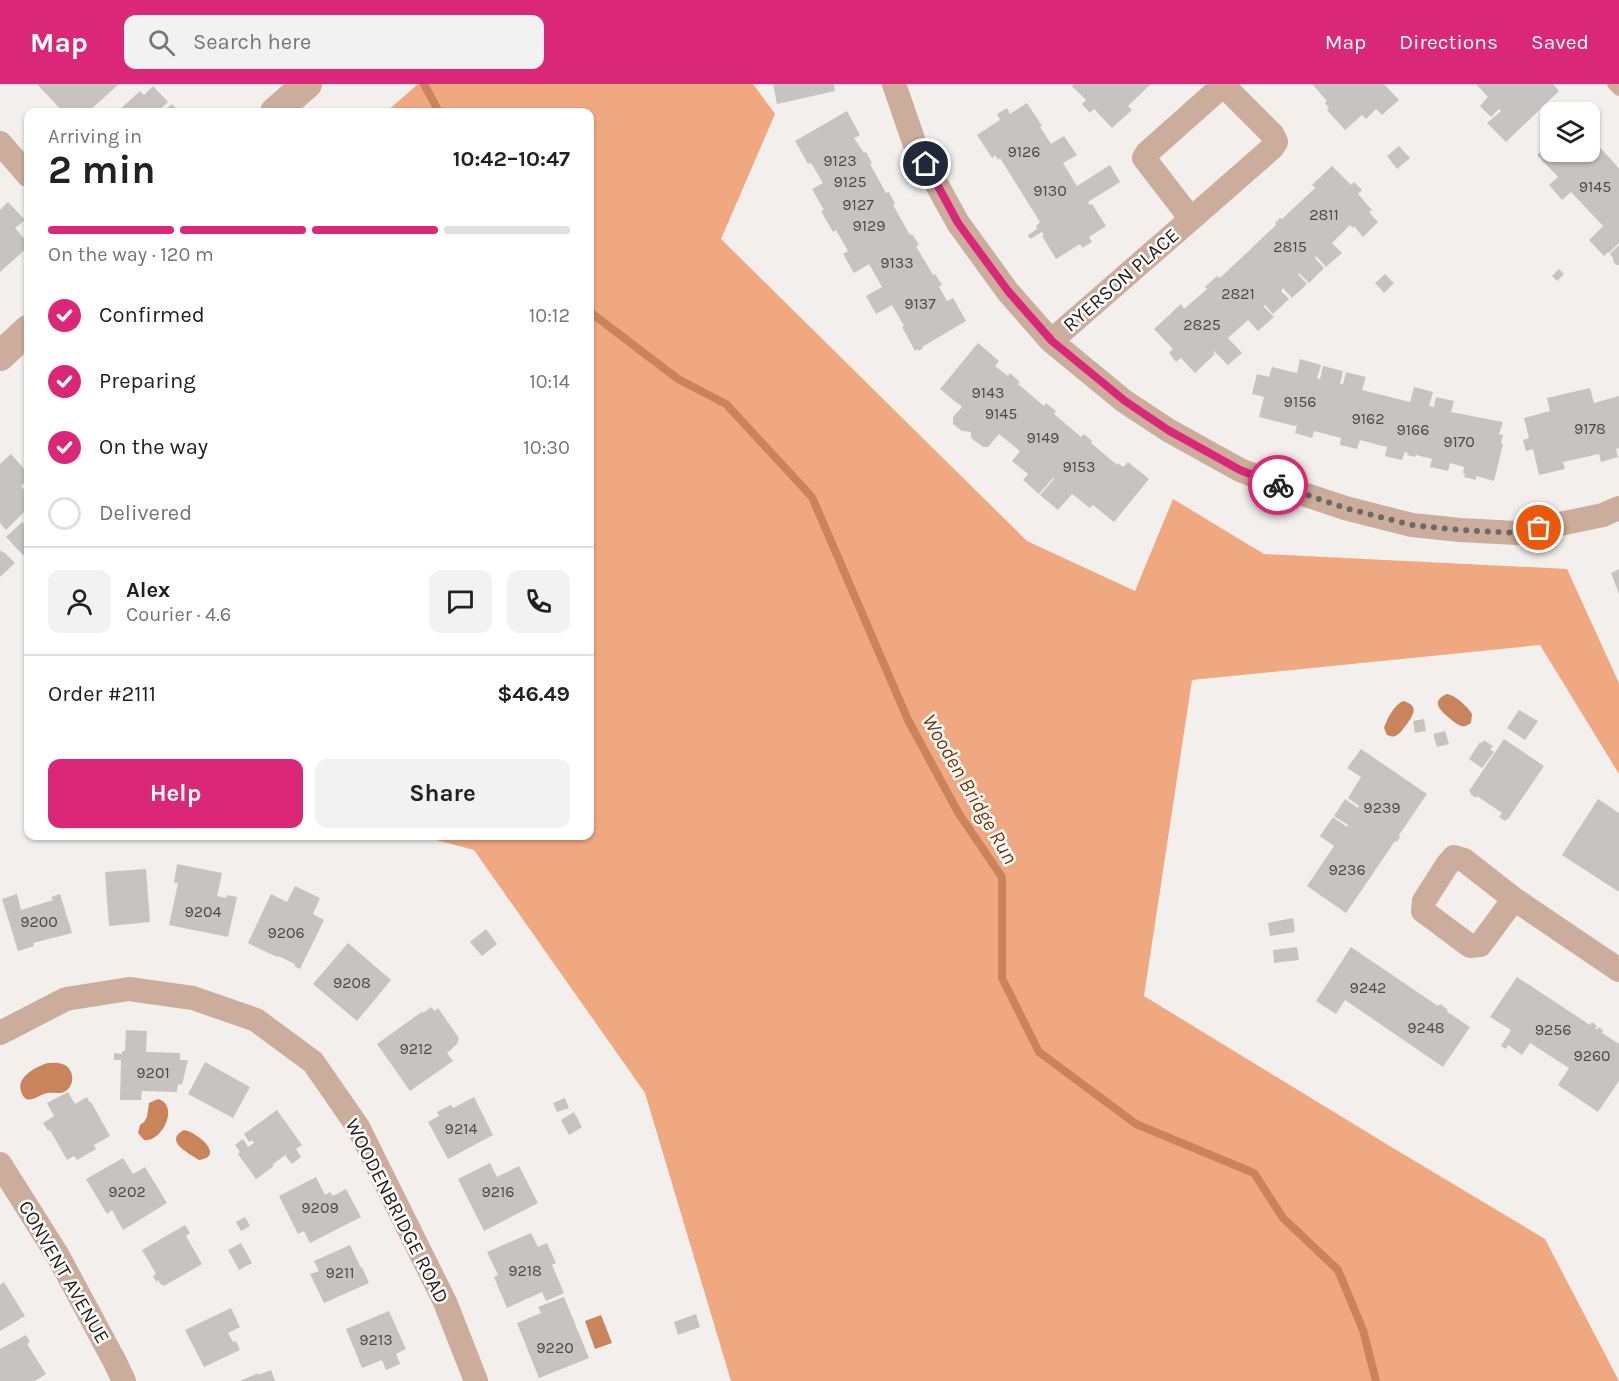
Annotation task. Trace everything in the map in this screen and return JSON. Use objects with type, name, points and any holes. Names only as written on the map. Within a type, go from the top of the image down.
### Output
[{"type":"street","points":[[280,108],[307,84]]},
{"type":"street","points":[[894,84],[915,145],[958,223],[1008,291],[1052,341],[1125,401],[1168,430],[1240,470],[1291,490],[1345,508],[1412,525],[1517,533],[1603,515],[1619,508]]},
{"type":"street","name":"RYERSON PLACE","points":[[1052,341],[1272,148],[1276,142],[1273,135],[1224,88],[1220,88],[1212,95],[1144,158],[1191,219]]},
{"type":"street","points":[[0,143],[24,170]]},
{"type":"street","points":[[0,356],[24,334]]},
{"type":"street","points":[[1514,899],[1619,970]]},
{"type":"street","name":"WOODENBRIDGE ROAD","points":[[0,1033],[66,999],[129,989],[194,998],[256,1020],[313,1062],[358,1127],[445,1302],[476,1381]]},
{"type":"street","name":"CONVENT AVENUE","points":[[0,1164],[58,1256],[124,1381]]},
{"type":"lane","points":[[1613,84],[1619,90]]},
{"type":"shaded area","points":[[418,84],[753,84],[775,114],[721,239],[1027,541],[1135,591],[1173,499],[1264,554],[1567,569],[1619,683],[1619,774],[1540,645],[1192,680],[1144,996],[1545,1239],[1619,1381],[731,1381],[645,1093],[474,850],[436,840],[594,840],[594,108],[391,108]]},
{"type":"shaded area","points":[[1447,694],[1458,699],[1470,711],[1471,723],[1461,726],[1442,711],[1438,702]]},
{"type":"shaded area","points":[[1403,701],[1413,707],[1412,717],[1398,734],[1393,737],[1387,735],[1384,728],[1387,721],[1394,709]]},
{"type":"shaded area","points":[[48,1063],[60,1063],[69,1068],[72,1075],[70,1087],[62,1092],[26,1099],[20,1086],[24,1077],[33,1069]]},
{"type":"shaded area","points":[[158,1099],[168,1108],[166,1123],[157,1136],[144,1140],[138,1133],[140,1125],[147,1117],[149,1103]]},
{"type":"shaded area","points":[[184,1130],[202,1139],[210,1149],[207,1158],[199,1160],[180,1146],[176,1138]]},
{"type":"shaded area","points":[[601,1315],[612,1343],[595,1349],[585,1321]]},
{"type":"building","points":[[37,84],[119,84],[92,108],[59,108]]},
{"type":"building","points":[[773,84],[834,84],[835,91],[777,104]]},
{"type":"building","points":[[1073,84],[1151,84],[1128,106],[1132,110],[1112,128],[1094,109],[1090,113],[1082,104],[1086,100],[1072,86]]},
{"type":"building","points":[[1312,84],[1384,84],[1399,100],[1382,115],[1376,109],[1366,119],[1362,115],[1345,130],[1327,110],[1329,108],[1325,103],[1327,101]]},
{"type":"building","points":[[1476,84],[1553,84],[1559,91],[1548,102],[1540,102],[1540,109],[1506,142],[1487,123],[1501,111],[1499,109],[1491,117],[1480,106],[1488,97]]},
{"type":"building","points":[[153,86],[168,102],[161,108],[121,108],[140,91],[144,95]]},
{"type":"building","points":[[1027,103],[1051,144],[1064,136],[1077,155],[1063,163],[1077,186],[1110,165],[1120,182],[1088,202],[1092,204],[1106,226],[1089,237],[1092,242],[1082,248],[1080,244],[1056,259],[1042,236],[1044,235],[1042,232],[1030,239],[1028,235],[1037,229],[1036,226],[1040,222],[1000,158],[998,160],[995,155],[992,158],[977,135],[1000,120],[997,114],[1007,108],[1010,114]]},
{"type":"building","points":[[847,111],[860,135],[854,138],[864,153],[866,152],[886,193],[889,192],[895,204],[893,205],[910,235],[912,234],[919,245],[916,246],[933,275],[935,274],[942,285],[939,287],[947,301],[953,298],[966,321],[919,351],[918,349],[915,351],[892,305],[876,314],[866,296],[882,287],[869,264],[854,273],[843,254],[848,251],[836,230],[833,232],[812,189],[823,183],[811,163],[808,164],[795,141]]},
{"type":"building","points":[[1399,146],[1410,158],[1397,169],[1387,156]]},
{"type":"building","points":[[1600,148],[1619,167],[1619,243],[1609,253],[1604,256],[1589,240],[1603,226],[1571,192],[1562,200],[1549,185],[1558,177],[1544,162],[1600,162]]},
{"type":"building","points":[[1332,166],[1351,185],[1354,182],[1362,190],[1358,194],[1372,210],[1369,212],[1378,222],[1363,237],[1354,226],[1353,228],[1350,225],[1332,243],[1342,253],[1326,267],[1316,256],[1315,258],[1324,268],[1309,283],[1299,273],[1307,284],[1292,298],[1283,288],[1281,291],[1289,299],[1273,314],[1265,305],[1263,306],[1274,317],[1258,331],[1248,320],[1228,338],[1242,353],[1228,365],[1214,351],[1215,354],[1195,373],[1181,358],[1176,362],[1169,353],[1173,349],[1154,329],[1181,304],[1184,309],[1207,289],[1205,287],[1217,276],[1220,278],[1276,225],[1275,223],[1280,218],[1282,219],[1315,188],[1312,185]]},
{"type":"building","points":[[8,202],[24,219],[15,228],[24,238],[24,251],[0,272],[0,210]]},
{"type":"building","points":[[1619,245],[1619,265],[1616,265],[1610,254]]},
{"type":"building","points":[[1559,269],[1564,274],[1557,281],[1552,276]]},
{"type":"building","points":[[1385,274],[1394,283],[1384,293],[1375,283]]},
{"type":"building","points":[[978,343],[999,361],[995,366],[1008,376],[1010,373],[1020,382],[1018,384],[1044,406],[1046,403],[1056,411],[1054,414],[1081,437],[1084,434],[1117,465],[1118,463],[1123,467],[1128,462],[1149,479],[1114,522],[1093,505],[1090,508],[1072,494],[1058,510],[1040,495],[1053,478],[1039,494],[1023,480],[1028,474],[1012,461],[1020,451],[999,434],[988,447],[983,447],[971,438],[971,432],[962,431],[953,424],[953,417],[962,407],[940,389]]},
{"type":"building","points":[[1300,359],[1321,365],[1317,378],[1320,379],[1323,366],[1343,371],[1340,384],[1343,384],[1346,372],[1366,377],[1362,390],[1410,402],[1414,387],[1433,392],[1429,406],[1434,407],[1436,397],[1454,401],[1451,412],[1503,422],[1499,434],[1503,435],[1501,443],[1503,444],[1494,481],[1476,476],[1476,480],[1464,477],[1464,467],[1450,463],[1448,471],[1430,467],[1432,459],[1407,455],[1408,453],[1405,452],[1402,460],[1385,456],[1387,447],[1360,440],[1357,449],[1340,445],[1341,438],[1314,431],[1312,438],[1295,433],[1297,425],[1259,417],[1264,397],[1252,394],[1257,374],[1269,377],[1272,367],[1297,373]]},
{"type":"building","points":[[1590,388],[1594,403],[1619,396],[1619,448],[1616,449],[1618,457],[1601,462],[1599,454],[1563,462],[1565,469],[1539,475],[1533,449],[1526,451],[1523,440],[1529,438],[1524,418],[1550,411],[1547,398]]},
{"type":"building","points":[[11,454],[24,469],[24,483],[21,486],[24,489],[24,512],[6,530],[0,523],[0,464]]},
{"type":"building","points":[[22,522],[24,524],[24,556],[6,537]]},
{"type":"building","points":[[0,550],[15,563],[0,577]]},
{"type":"building","points":[[1619,569],[1619,594],[1611,573]]},
{"type":"building","points":[[1519,710],[1538,721],[1525,740],[1507,728]]},
{"type":"building","points":[[1424,719],[1426,731],[1415,733],[1413,721]]},
{"type":"building","points":[[1445,731],[1449,744],[1437,747],[1433,734]]},
{"type":"building","points":[[1504,739],[1544,766],[1505,821],[1499,817],[1502,813],[1477,796],[1476,798],[1470,794],[1469,791]]},
{"type":"building","points":[[1484,740],[1493,746],[1490,749],[1494,752],[1482,768],[1469,759],[1480,742]]},
{"type":"building","points":[[1361,749],[1427,794],[1399,835],[1397,842],[1395,841],[1346,913],[1307,886],[1334,846],[1320,836],[1333,817],[1347,827],[1348,825],[1334,816],[1345,799],[1358,808],[1359,806],[1348,798],[1361,777],[1347,768]]},
{"type":"building","points":[[1598,799],[1619,813],[1619,892],[1562,855]]},
{"type":"building","points":[[177,864],[222,873],[217,896],[237,897],[228,937],[169,925],[178,883],[174,883]]},
{"type":"building","points":[[146,869],[150,922],[109,926],[105,872]]},
{"type":"building","points":[[295,886],[320,898],[313,914],[324,920],[300,969],[294,966],[295,964],[248,943],[271,894],[287,902]]},
{"type":"building","points":[[17,894],[21,910],[53,900],[51,897],[60,894],[72,933],[33,943],[34,946],[18,951],[2,899]]},
{"type":"building","points":[[1293,918],[1295,932],[1270,936],[1268,923]]},
{"type":"building","points":[[486,929],[497,944],[482,956],[470,942]]},
{"type":"building","points":[[348,943],[391,980],[357,1021],[313,984]]},
{"type":"building","points":[[1297,947],[1299,960],[1274,963],[1273,950]]},
{"type":"building","points":[[1351,947],[1438,1006],[1440,1004],[1448,1010],[1447,1012],[1470,1027],[1443,1067],[1345,1000],[1336,1014],[1316,1001]]},
{"type":"building","points":[[1517,977],[1590,1025],[1592,1022],[1597,1026],[1595,1028],[1597,1030],[1598,1027],[1603,1030],[1602,1033],[1619,1044],[1619,1081],[1598,1112],[1558,1085],[1569,1068],[1530,1043],[1522,1055],[1508,1045],[1506,1049],[1501,1046],[1511,1030],[1490,1017]]},
{"type":"building","points":[[431,1007],[435,1011],[438,1008],[459,1038],[457,1044],[447,1053],[453,1061],[410,1091],[377,1044]]},
{"type":"building","points":[[126,1030],[147,1031],[146,1052],[180,1053],[180,1060],[188,1060],[182,1085],[178,1084],[177,1092],[142,1091],[141,1100],[120,1100],[121,1060],[114,1060],[114,1053],[122,1054],[122,1051],[125,1051]]},
{"type":"building","points":[[205,1062],[250,1087],[233,1118],[188,1094]]},
{"type":"building","points":[[68,1092],[75,1104],[87,1097],[110,1136],[94,1145],[96,1149],[77,1160],[74,1156],[67,1160],[50,1130],[48,1131],[43,1123],[54,1116],[47,1103]]},
{"type":"building","points":[[474,1097],[493,1135],[448,1159],[428,1122],[439,1116],[437,1112],[451,1105],[453,1108]]},
{"type":"building","points":[[565,1098],[569,1108],[557,1112],[553,1103]]},
{"type":"building","points":[[277,1110],[302,1145],[296,1149],[301,1157],[292,1164],[285,1155],[256,1179],[238,1154],[240,1152],[235,1145],[243,1139],[248,1147],[254,1143],[252,1140],[249,1142],[244,1134]]},
{"type":"building","points":[[574,1112],[582,1127],[569,1135],[561,1120]]},
{"type":"building","points":[[123,1158],[133,1174],[145,1167],[167,1203],[123,1230],[112,1210],[107,1214],[86,1179]]},
{"type":"building","points":[[490,1163],[497,1177],[519,1166],[538,1203],[484,1231],[458,1179]]},
{"type":"building","points":[[316,1177],[325,1195],[330,1192],[333,1196],[346,1189],[361,1217],[310,1243],[304,1231],[298,1234],[279,1196]]},
{"type":"building","points":[[245,1217],[250,1226],[241,1231],[236,1222]]},
{"type":"building","points":[[185,1225],[190,1233],[186,1236],[202,1264],[164,1286],[161,1285],[158,1280],[156,1282],[153,1276],[156,1274],[142,1250]]},
{"type":"building","points":[[531,1233],[538,1247],[547,1243],[556,1263],[552,1265],[564,1293],[546,1301],[542,1292],[507,1308],[494,1277],[498,1275],[487,1252]]},
{"type":"building","points":[[241,1243],[252,1263],[239,1270],[228,1250]]},
{"type":"building","points":[[350,1245],[369,1283],[324,1303],[310,1274],[319,1271],[314,1261]]},
{"type":"building","points":[[4,1282],[25,1316],[0,1331],[0,1285]]},
{"type":"building","points":[[564,1297],[589,1358],[539,1378],[517,1323],[541,1313],[538,1307]]},
{"type":"building","points":[[231,1308],[240,1327],[228,1333],[233,1342],[236,1341],[240,1350],[204,1367],[185,1330]]},
{"type":"building","points":[[389,1311],[406,1349],[396,1354],[400,1364],[386,1370],[382,1360],[362,1368],[346,1329]]},
{"type":"building","points":[[696,1314],[700,1327],[678,1335],[674,1322]]},
{"type":"building","points":[[26,1335],[30,1342],[27,1344],[46,1374],[35,1381],[0,1381],[0,1349]]},
{"type":"building","points":[[271,1370],[275,1381],[240,1381],[258,1373],[258,1375]]},
{"type":"waterway","name":"Wooden Bridge Run","points":[[424,84],[437,108]]},
{"type":"waterway","name":"Wooden Bridge Run","points":[[594,315],[678,379],[726,404],[812,497],[908,720],[959,814],[1002,877],[1002,978],[1039,1052],[1136,1124],[1254,1173],[1283,1218],[1338,1270],[1363,1330],[1376,1381]]},
{"type":"way so far","points":[[1278,485],[1345,508],[1412,525],[1517,533],[1539,528]]},
{"type":"route","points":[[926,164],[958,223],[1008,291],[1052,341],[1125,401],[1168,430],[1240,470],[1278,485]]}]
